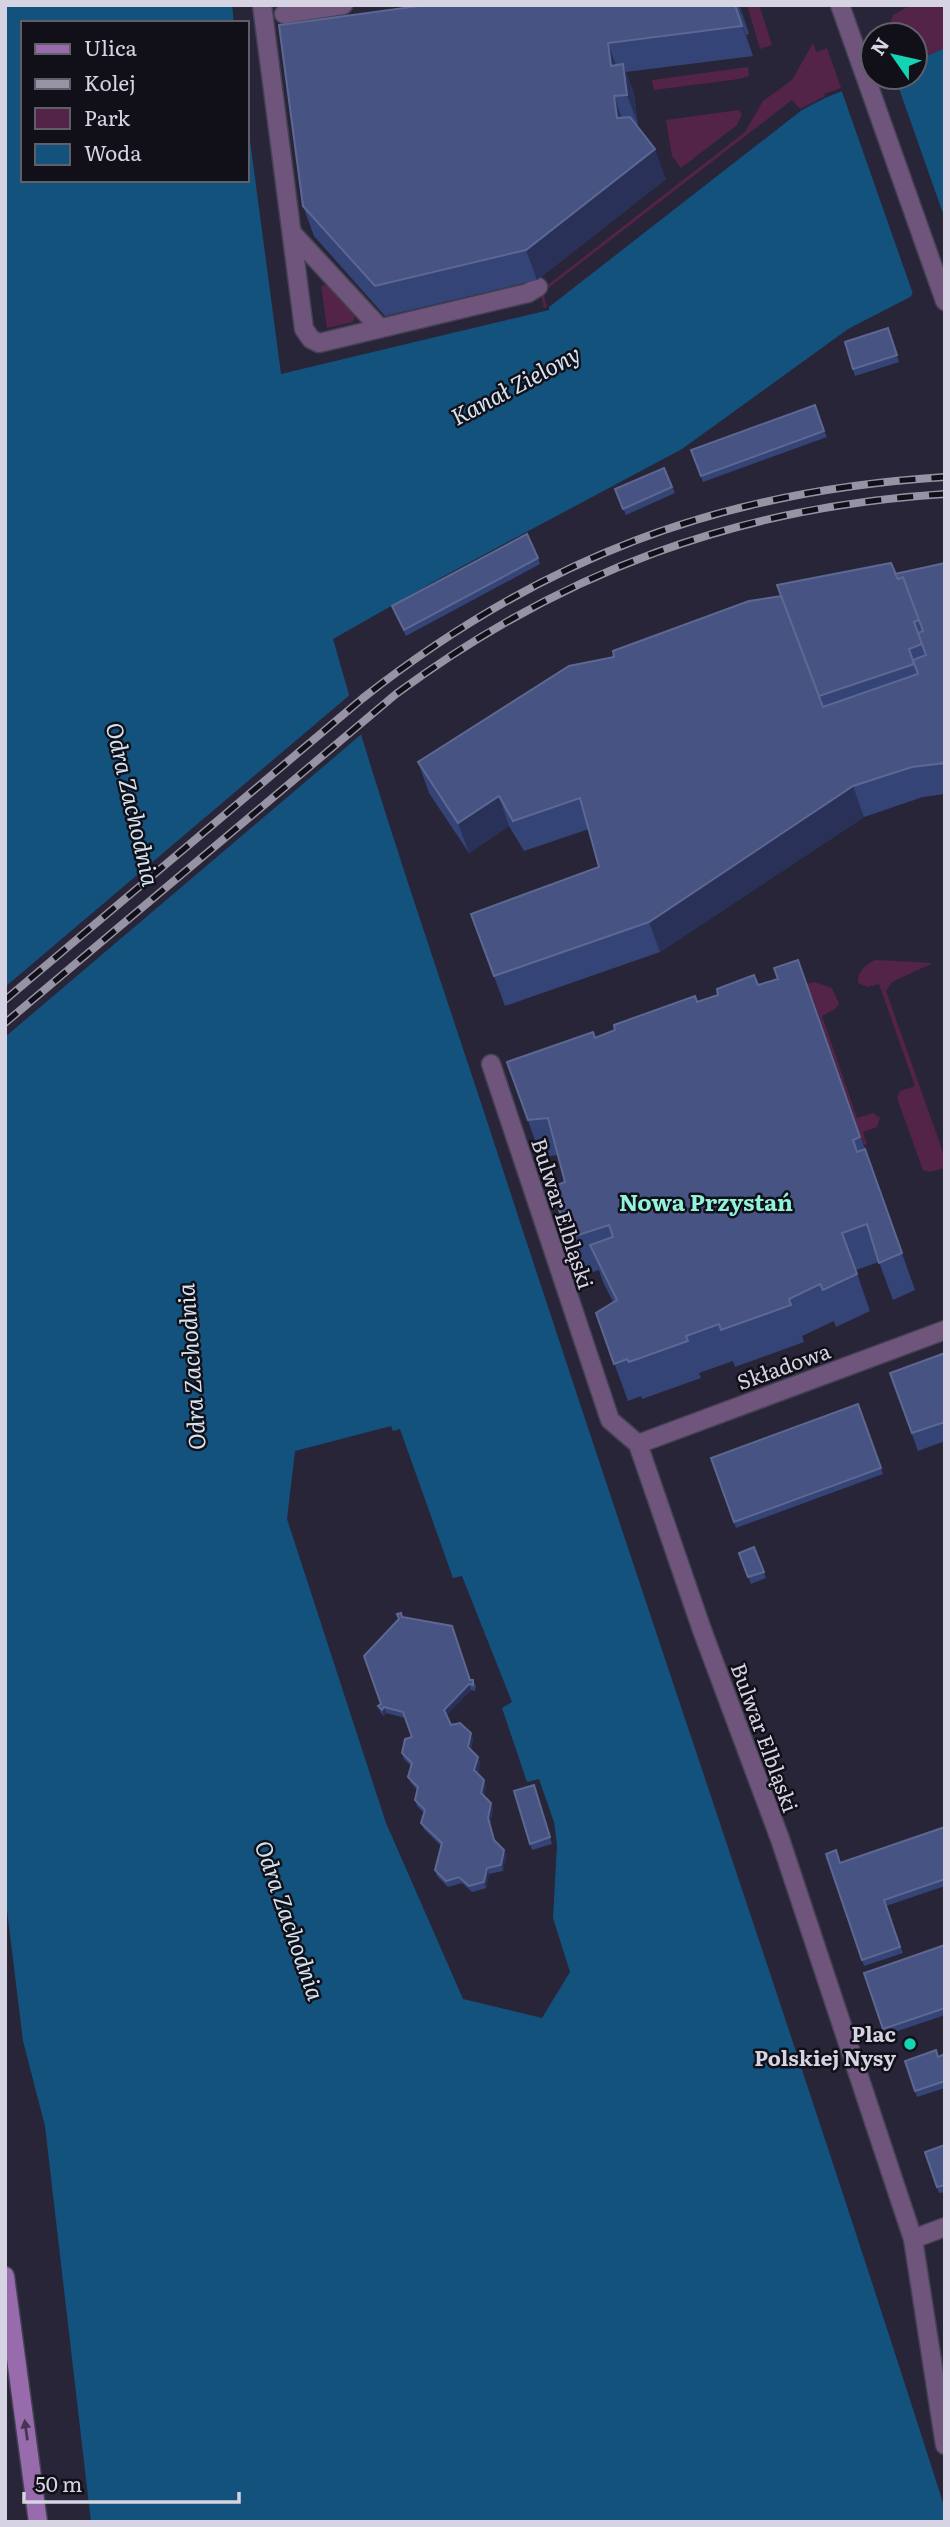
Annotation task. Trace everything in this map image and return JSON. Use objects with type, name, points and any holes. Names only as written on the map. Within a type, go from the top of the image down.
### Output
[{"type":"street","points":[[262,5],[304,329],[311,339],[319,343],[528,293],[538,287]]},
{"type":"street","points":[[284,14],[343,5]]},
{"type":"street","points":[[840,5],[945,301]]},
{"type":"street","points":[[292,233],[380,328]]},
{"type":"street","name":"Bulwar Elbląski","points":[[491,1064],[610,1420],[638,1444],[702,1630],[780,1839],[913,2239],[945,2445]]},
{"type":"street","name":"Składowa","points":[[638,1444],[945,1330]]},
{"type":"street","points":[[913,2239],[945,2227]]},
{"type":"street","points":[[5,2276],[38,2522]]},
{"type":"street","points":[[5,2383],[15,2356]]},
{"type":"green space","points":[[747,5],[759,5],[772,45],[760,49]]},
{"type":"green space","points":[[911,5],[945,5],[945,48],[929,55],[929,21],[891,21],[893,15]]},
{"type":"green space","points":[[813,43],[816,52],[827,48],[841,88],[824,94],[825,96],[800,109],[792,100],[543,292],[547,307],[544,308],[540,291],[745,132],[763,101],[792,80]]},
{"type":"green space","points":[[748,67],[749,76],[739,79],[654,90],[652,80]]},
{"type":"green space","points":[[739,110],[742,114],[737,125],[681,168],[672,156],[666,120]]},
{"type":"green space","points":[[327,284],[356,314],[353,322],[327,328],[321,286]]},
{"type":"green space","points":[[876,960],[933,963],[892,982],[886,991],[945,1158],[945,1168],[930,1172],[923,1170],[897,1098],[900,1091],[915,1086],[879,984],[868,987],[858,983],[863,969]]},
{"type":"green space","points":[[815,982],[832,988],[839,1004],[822,1016],[857,1118],[873,1113],[880,1118],[877,1127],[863,1132],[867,1144],[864,1145],[812,996],[788,1004],[802,985]]},
{"type":"water","points":[[5,5],[232,5],[234,21],[21,21],[21,182],[248,182],[248,126],[281,374],[549,310],[549,307],[802,110],[859,84],[859,91],[929,91],[929,55],[945,48],[945,285],[913,293],[848,329],[682,449],[444,576],[333,639],[416,908],[891,2342],[945,2509],[945,2522],[91,2522],[45,2126],[23,2041],[5,1894]],"holes":[[[391,1426],[393,1431],[400,1429],[453,1578],[462,1576],[512,1702],[502,1708],[527,1782],[539,1779],[554,1822],[557,1845],[553,1918],[570,1972],[542,2018],[463,1999],[386,1823],[287,1519],[295,1451]]]},
{"type":"pier","points":[[859,81],[859,91],[900,91],[945,219],[945,289],[914,297],[841,89]]},
{"type":"pier","points":[[352,693],[364,732],[5,1037],[5,987]]},
{"type":"building","points":[[426,5],[735,5],[742,26],[608,43],[611,66],[623,64],[627,95],[614,96],[617,118],[630,117],[655,149],[526,250],[375,286],[303,206],[279,25]]},
{"type":"building","points":[[888,328],[897,355],[853,369],[845,342]]},
{"type":"building","points":[[815,405],[824,431],[701,476],[691,450]]},
{"type":"building","points":[[664,468],[672,487],[623,509],[615,489]]},
{"type":"building","points":[[527,534],[538,558],[404,630],[392,606]]},
{"type":"building","points":[[891,563],[898,579],[903,577],[919,620],[914,622],[922,644],[909,649],[914,664],[819,696],[777,585]]},
{"type":"building","points":[[945,563],[945,763],[912,767],[853,786],[649,922],[494,976],[471,914],[599,867],[580,798],[513,821],[499,796],[458,823],[418,762],[569,666],[614,657],[613,651],[749,601],[781,596],[823,707],[918,674],[913,660],[926,655],[918,633],[923,631],[903,577],[898,579],[895,574]]},
{"type":"building","points":[[798,960],[860,1137],[853,1140],[857,1152],[865,1149],[902,1253],[879,1263],[867,1224],[842,1233],[857,1274],[823,1290],[820,1284],[789,1299],[791,1305],[721,1330],[719,1324],[686,1336],[688,1341],[629,1362],[627,1359],[614,1364],[596,1313],[617,1300],[590,1245],[613,1237],[609,1225],[569,1238],[551,1187],[565,1182],[548,1118],[528,1120],[507,1062],[593,1032],[595,1038],[615,1030],[614,1025],[695,996],[697,1002],[718,995],[717,989],[754,975],[758,985],[778,979],[774,968]]},
{"type":"building","points":[[945,1353],[945,1422],[912,1433],[890,1373]]},
{"type":"building","points":[[858,1404],[881,1468],[734,1522],[711,1458]]},
{"type":"building","points":[[754,1547],[764,1572],[748,1577],[739,1553]]},
{"type":"building","points":[[401,1613],[402,1617],[452,1626],[470,1680],[473,1680],[473,1685],[469,1684],[444,1710],[451,1725],[460,1723],[471,1733],[468,1747],[478,1757],[474,1770],[484,1780],[481,1793],[491,1803],[488,1818],[494,1840],[504,1850],[501,1865],[487,1868],[484,1882],[469,1886],[459,1877],[446,1881],[435,1870],[442,1843],[421,1823],[425,1810],[415,1800],[418,1787],[408,1777],[412,1763],[402,1753],[405,1739],[412,1737],[403,1712],[384,1707],[382,1710],[378,1706],[381,1704],[364,1656],[399,1619],[397,1614]]},
{"type":"building","points":[[534,1785],[550,1837],[530,1844],[514,1791]]},
{"type":"building","points":[[945,1827],[945,1879],[884,1900],[900,1947],[862,1960],[826,1854],[836,1850],[840,1863]]},
{"type":"building","points":[[945,1945],[945,2008],[883,2029],[864,1973]]},
{"type":"building","points":[[936,2050],[938,2057],[945,2054],[945,2081],[915,2091],[905,2061]]},
{"type":"building","points":[[945,2145],[945,2185],[937,2187],[925,2152]]},
{"type":"railway","points":[[5,1000],[363,698],[430,649],[497,606],[566,570],[636,540],[708,516],[784,498],[862,485],[945,477]]},
{"type":"railway","points":[[5,1023],[396,694],[459,651],[523,613],[588,580],[655,553],[724,531],[795,513],[869,501],[945,494]]},
{"type":"place","name":"Plac Polskiej Nysy","points":[[910,2044]]},
{"type":"district","name":"Nowa Przystań","points":[[706,1201]]},
{"type":"water label","name":"Kanał Zielony","points":[[515,384]]},
{"type":"water label","name":"Odra Zachodnia","points":[[134,804]]},
{"type":"water label","name":"Odra Zachodnia","points":[[190,1367]]},
{"type":"water label","name":"Odra Zachodnia","points":[[291,1920]]}]
